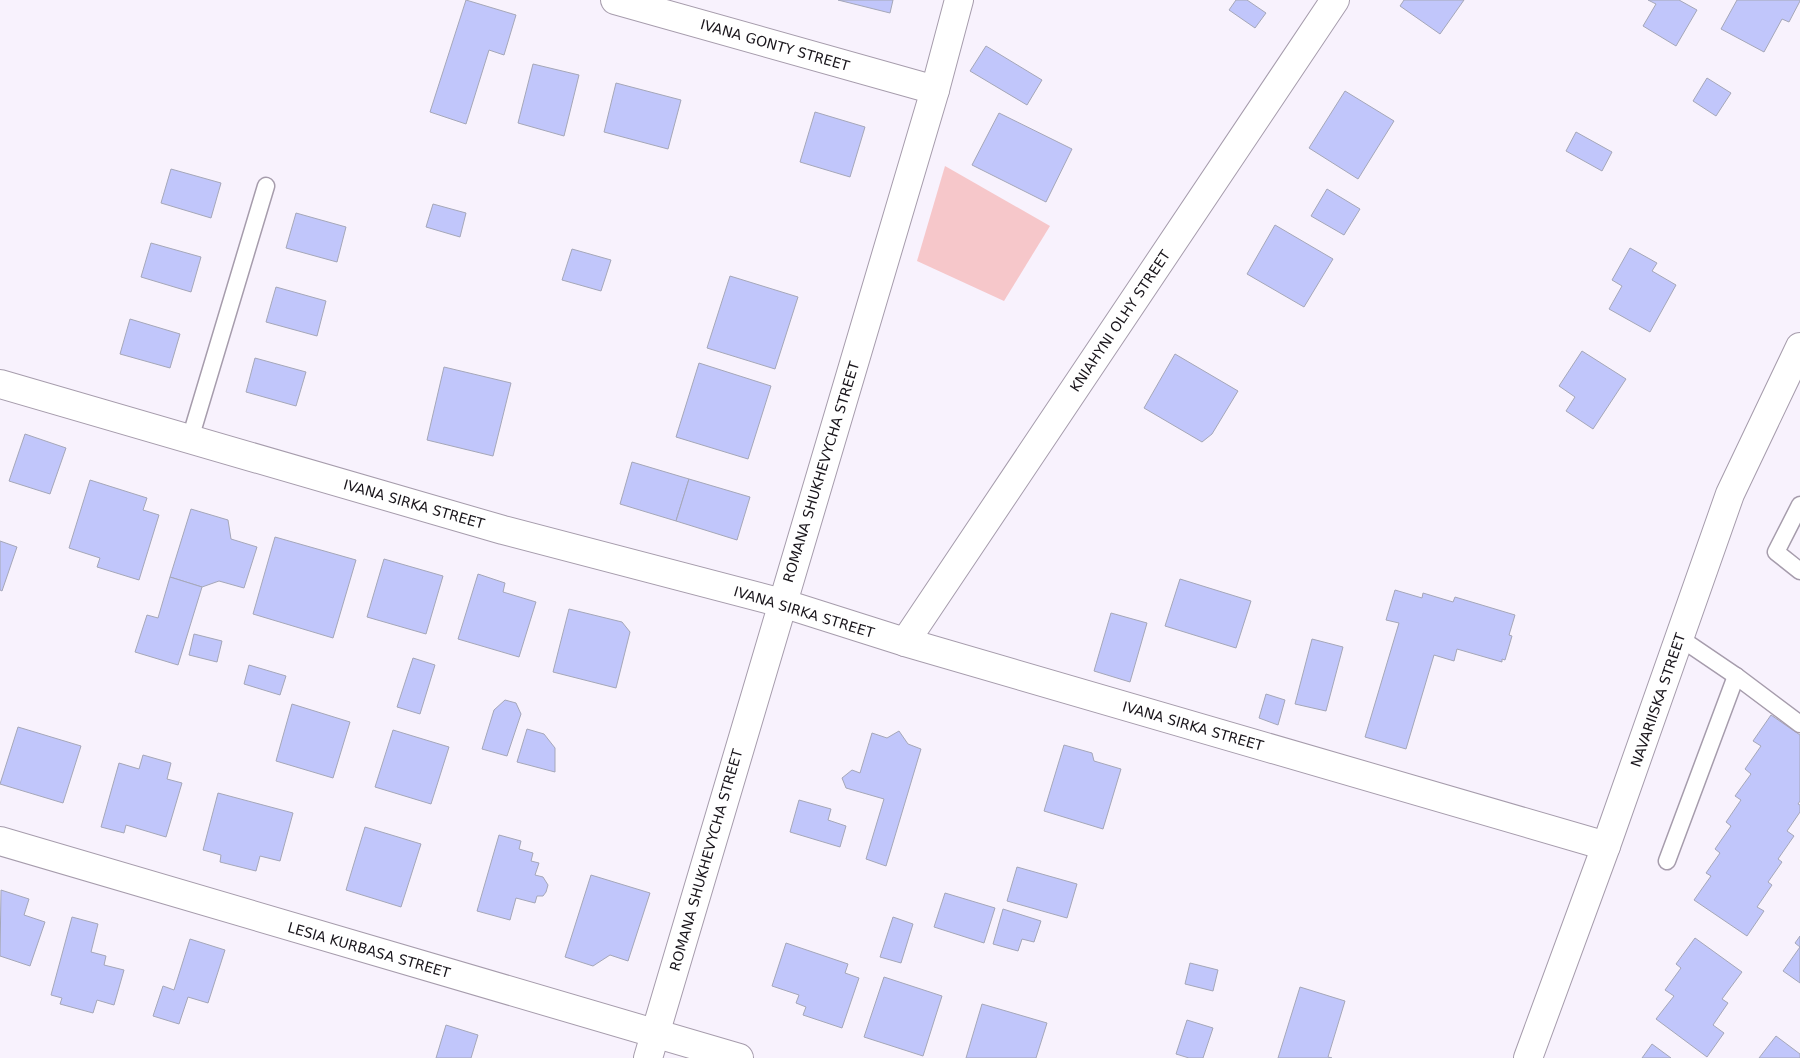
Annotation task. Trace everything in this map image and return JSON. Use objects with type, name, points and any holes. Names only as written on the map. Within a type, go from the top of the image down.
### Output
[{"type":"street","name":"IVANA GONTY STREET","points":[[615,0],[935,90]]},
{"type":"street","name":"ROMANA SHUKHEVYCHA STREET","points":[[651,1046],[935,90],[959,0]]},
{"type":"street","name":"KNIAHYNI OLHY STREET","points":[[904,642],[1335,0]]},
{"type":"street","name":"NAVARIISKA STREET","points":[[1528,1058],[1606,846],[1730,494],[1800,347]]},
{"type":"street","name":"IVANA SIRKA STREET","points":[[0,384],[503,530],[782,603],[904,642],[1606,846]]},
{"type":"street","name":"LESIA KURBASA STREET","points":[[0,842],[651,1046],[739,1058]]},
{"type":"lane","points":[[190,439],[266,186]]},
{"type":"lane","points":[[1800,505],[1776,552],[1800,571]]},
{"type":"lane","points":[[1680,638],[1736,676],[1800,724]]},
{"type":"lane","points":[[1668,861],[1736,676]]},
{"type":"shaded area","points":[[945,166],[1050,226],[1004,301],[917,261]]},
{"type":"building","points":[[466,0],[516,15],[504,55],[489,50],[466,124],[430,112]]},
{"type":"building","points":[[838,0],[893,0],[890,13]]},
{"type":"building","points":[[1236,0],[1247,0],[1266,13],[1255,28],[1229,10]]},
{"type":"building","points":[[1404,0],[1464,0],[1440,34],[1400,6]]},
{"type":"building","points":[[1648,0],[1679,0],[1697,10],[1676,46],[1643,26],[1656,4]]},
{"type":"building","points":[[1737,0],[1800,1],[1789,22],[1782,19],[1764,52],[1721,29]]},
{"type":"building","points":[[986,46],[1042,80],[1027,105],[970,71]]},
{"type":"building","points":[[533,64],[579,75],[564,136],[518,123]]},
{"type":"building","points":[[1707,78],[1731,93],[1716,116],[1693,101]]},
{"type":"building","points":[[616,83],[681,100],[668,149],[604,132]]},
{"type":"building","points":[[1345,91],[1394,121],[1358,179],[1309,148]]},
{"type":"building","points":[[815,112],[865,127],[850,177],[800,162]]},
{"type":"building","points":[[999,113],[1072,149],[1046,202],[972,165]]},
{"type":"building","points":[[1576,132],[1612,152],[1602,171],[1566,151]]},
{"type":"building","points":[[171,169],[221,183],[211,218],[161,203]]},
{"type":"building","points":[[1327,189],[1360,209],[1344,235],[1311,216]]},
{"type":"building","points":[[433,204],[466,213],[460,237],[426,227]]},
{"type":"building","points":[[296,213],[346,227],[337,262],[286,248]]},
{"type":"building","points":[[1275,225],[1333,259],[1304,307],[1247,274]]},
{"type":"building","points":[[151,243],[201,257],[191,292],[141,277]]},
{"type":"building","points":[[1630,248],[1657,263],[1652,271],[1676,285],[1650,332],[1609,309],[1622,286],[1612,280]]},
{"type":"building","points":[[572,249],[611,260],[601,291],[562,280]]},
{"type":"building","points":[[730,276],[798,297],[775,369],[707,348]]},
{"type":"building","points":[[276,287],[326,301],[317,336],[266,322]]},
{"type":"building","points":[[130,319],[180,334],[170,368],[120,354]]},
{"type":"building","points":[[1582,351],[1626,379],[1593,429],[1566,411],[1575,397],[1559,386]]},
{"type":"building","points":[[1175,354],[1238,391],[1212,434],[1202,442],[1144,408]]},
{"type":"building","points":[[255,358],[306,372],[296,406],[246,392]]},
{"type":"building","points":[[699,363],[771,386],[748,459],[676,437]]},
{"type":"building","points":[[444,367],[511,383],[493,456],[427,440]]},
{"type":"building","points":[[25,434],[66,448],[50,494],[9,481]]},
{"type":"building","points":[[632,462],[689,479],[676,521],[620,504]]},
{"type":"building","points":[[689,479],[750,497],[737,540],[676,521]]},
{"type":"building","points":[[90,480],[147,498],[143,510],[159,515],[139,580],[97,567],[100,558],[69,548]]},
{"type":"building","points":[[191,509],[228,520],[231,539],[257,547],[244,588],[219,581],[202,587],[170,577]]},
{"type":"building","points":[[275,537],[356,560],[333,638],[253,614]]},
{"type":"building","points":[[0,541],[17,547],[2,591],[0,590]]},
{"type":"building","points":[[384,559],[443,576],[426,634],[367,617]]},
{"type":"building","points":[[478,574],[505,583],[503,592],[536,602],[519,657],[458,639]]},
{"type":"building","points":[[170,577],[202,587],[178,665],[135,652],[147,615],[158,618]]},
{"type":"building","points":[[1180,579],[1251,601],[1236,648],[1165,626]]},
{"type":"building","points":[[1395,590],[1422,598],[1423,593],[1453,602],[1455,597],[1515,615],[1509,635],[1512,636],[1505,660],[1502,659],[1502,662],[1457,649],[1454,661],[1434,655],[1406,749],[1365,737],[1399,623],[1386,620]]},
{"type":"building","points":[[569,609],[622,622],[630,632],[616,688],[553,672]]},
{"type":"building","points":[[1111,613],[1147,623],[1130,682],[1094,671]]},
{"type":"building","points":[[194,634],[222,641],[217,662],[189,655]]},
{"type":"building","points":[[1312,639],[1343,647],[1326,711],[1295,704]]},
{"type":"building","points":[[413,658],[435,665],[420,714],[397,707]]},
{"type":"building","points":[[249,665],[286,676],[280,695],[244,684]]},
{"type":"building","points":[[1266,694],[1285,700],[1278,725],[1259,718]]},
{"type":"building","points":[[505,700],[516,703],[521,714],[507,756],[482,749],[494,710]]},
{"type":"building","points":[[292,704],[350,722],[333,778],[276,761]]},
{"type":"building","points":[[1771,715],[1800,735],[1800,801],[1798,804],[1800,805],[1800,812],[1787,831],[1794,836],[1778,859],[1782,862],[1768,882],[1772,885],[1757,907],[1764,911],[1747,936],[1694,900],[1711,876],[1706,873],[1720,853],[1715,849],[1731,826],[1726,822],[1741,800],[1735,796],[1751,774],[1745,769],[1761,746],[1753,741]]},
{"type":"building","points":[[18,727],[81,746],[63,803],[0,784]]},
{"type":"building","points":[[527,729],[544,734],[555,748],[555,772],[517,762]]},
{"type":"building","points":[[393,730],[449,747],[431,804],[375,787]]},
{"type":"building","points":[[899,731],[908,744],[921,749],[886,866],[866,859],[884,799],[846,788],[842,778],[852,770],[860,773],[872,733],[887,738]]},
{"type":"building","points":[[1064,745],[1092,753],[1094,761],[1121,769],[1103,829],[1044,811]]},
{"type":"building","points":[[143,755],[171,763],[167,779],[182,783],[166,837],[126,825],[124,833],[101,827],[119,763],[139,769]]},
{"type":"building","points":[[218,793],[293,813],[280,861],[260,856],[256,871],[220,862],[221,855],[203,850]]},
{"type":"building","points":[[799,800],[831,809],[828,820],[846,826],[840,847],[790,832]]},
{"type":"building","points":[[365,827],[421,844],[401,907],[346,890]]},
{"type":"building","points":[[499,835],[521,841],[519,849],[533,853],[531,861],[539,863],[535,875],[543,877],[548,885],[543,896],[537,896],[535,903],[516,898],[510,920],[477,911]]},
{"type":"building","points":[[1017,867],[1077,884],[1067,918],[1007,901]]},
{"type":"building","points":[[591,875],[650,893],[628,961],[610,955],[593,966],[565,957]]},
{"type":"building","points":[[1,890],[29,899],[24,915],[45,922],[30,966],[0,956]]},
{"type":"building","points":[[945,893],[995,908],[984,943],[934,927]]},
{"type":"building","points":[[1003,909],[1041,921],[1034,942],[1022,939],[1018,951],[993,944]]},
{"type":"building","points":[[72,917],[98,924],[91,952],[106,956],[104,965],[124,970],[114,1005],[97,1000],[93,1013],[60,1004],[62,998],[51,995]]},
{"type":"building","points":[[893,917],[913,924],[901,963],[880,957]]},
{"type":"building","points":[[1800,936],[1800,947],[1795,943]]},
{"type":"building","points":[[1695,938],[1742,972],[1722,999],[1728,1003],[1713,1025],[1724,1033],[1707,1057],[1656,1019],[1674,996],[1665,990],[1681,968],[1676,964]]},
{"type":"building","points":[[190,939],[225,950],[208,1003],[188,997],[179,1024],[153,1016],[163,986],[174,990]]},
{"type":"building","points":[[786,943],[848,964],[845,973],[859,978],[842,1028],[803,1015],[806,1007],[796,1003],[799,995],[772,986]]},
{"type":"building","points":[[1800,947],[1800,983],[1783,971]]},
{"type":"building","points":[[1190,963],[1218,970],[1213,991],[1185,984]]},
{"type":"building","points":[[884,977],[942,996],[923,1056],[864,1037]]},
{"type":"building","points":[[1300,987],[1345,1001],[1328,1057],[1332,1058],[1278,1058]]},
{"type":"building","points":[[982,1004],[1047,1023],[1036,1058],[966,1058]]},
{"type":"building","points":[[1187,1020],[1213,1028],[1203,1058],[1189,1058],[1176,1054]]},
{"type":"building","points":[[446,1025],[478,1035],[471,1058],[436,1058]]},
{"type":"building","points":[[1776,1036],[1800,1054],[1800,1058],[1759,1058]]},
{"type":"building","points":[[1652,1044],[1671,1058],[1642,1058]]}]
